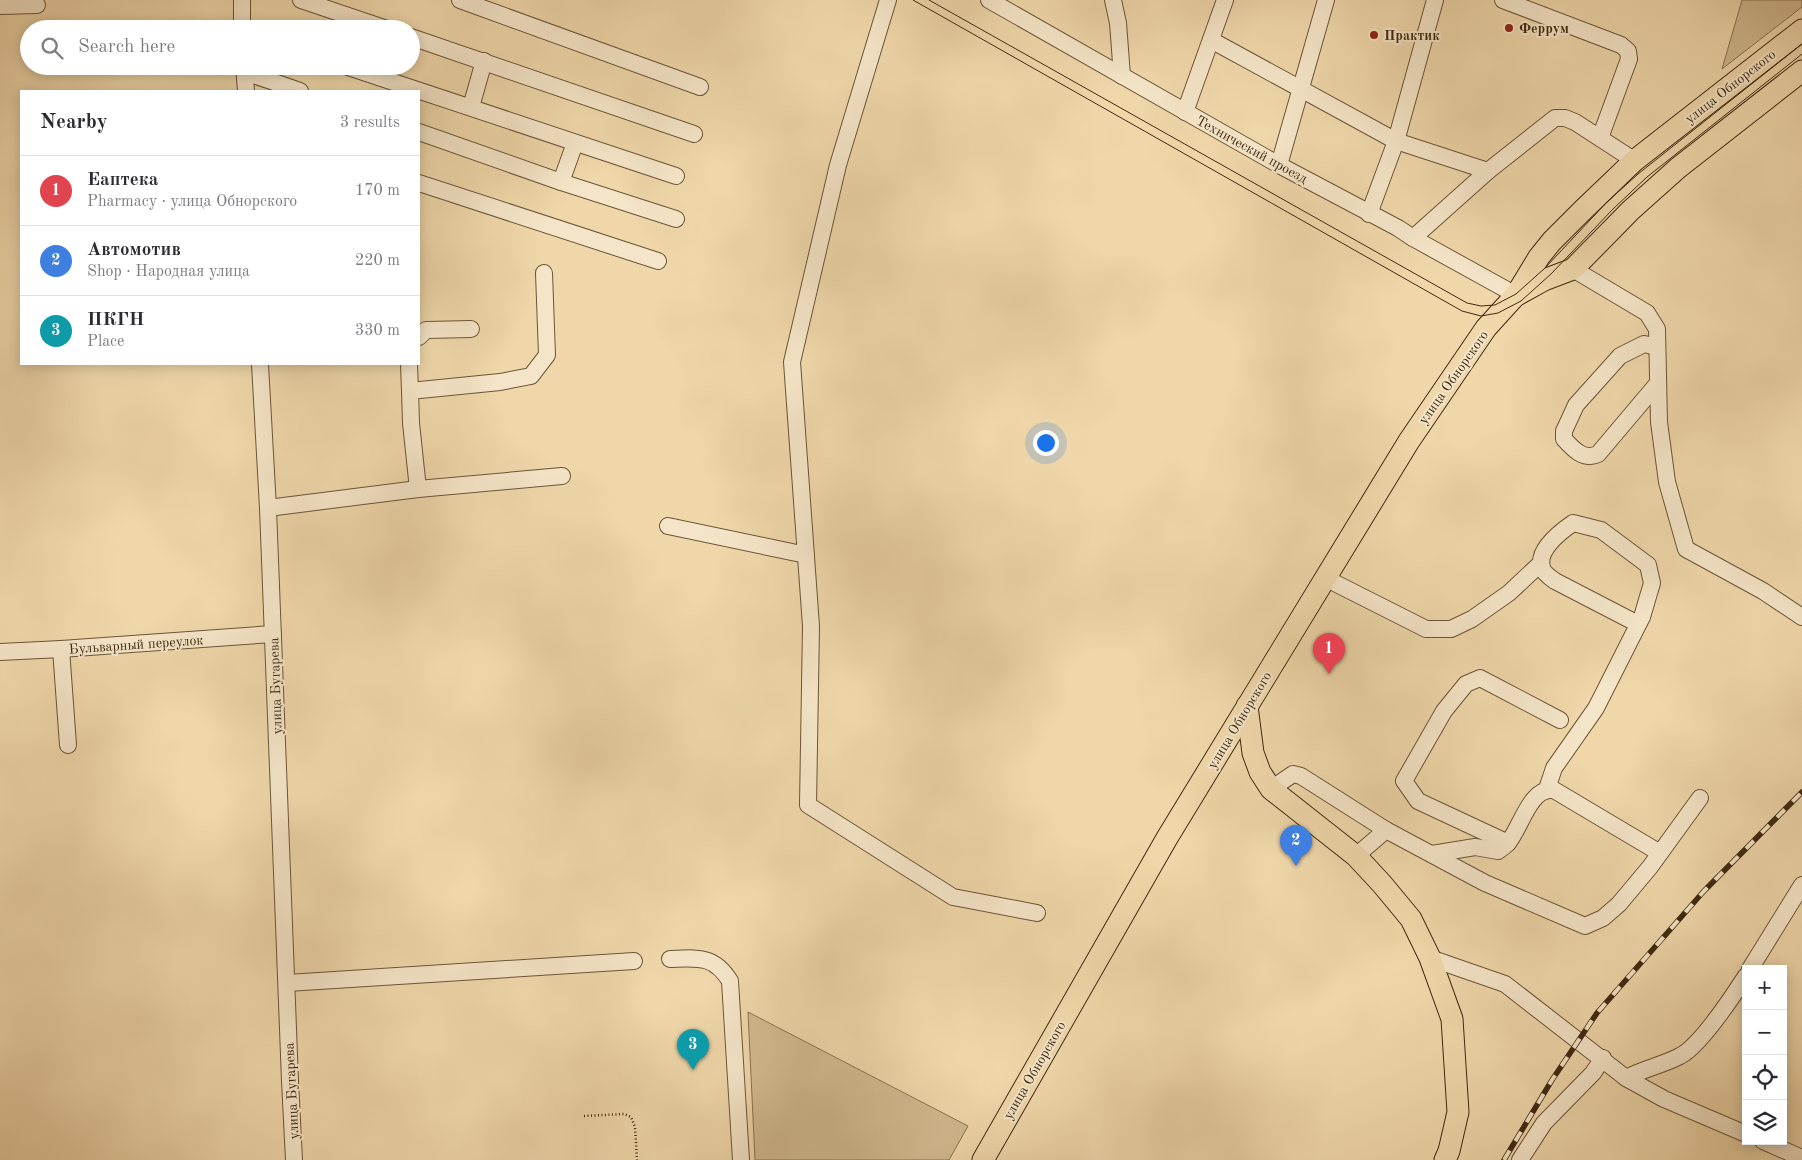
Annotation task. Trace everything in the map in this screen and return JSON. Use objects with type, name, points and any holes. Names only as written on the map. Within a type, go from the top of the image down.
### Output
[{"type":"main road","name":"улица Обнорского","points":[[982,1160],[1167,838],[1409,440],[1486,328],[1516,295],[1539,257],[1552,240],[1632,159],[1802,30]]},
{"type":"main road","name":"улица Обнорского","points":[[1516,295],[1544,280],[1573,269],[1631,210],[1678,168],[1802,71]]},
{"type":"main road","points":[[1247,706],[1253,753],[1260,772],[1271,789],[1356,856],[1411,919],[1430,958],[1452,1019],[1458,1112],[1449,1151],[1445,1160]]},
{"type":"street","points":[[242,0],[242,20]]},
{"type":"street","points":[[301,0],[360,20]]},
{"type":"street","points":[[460,0],[503,7],[700,87]]},
{"type":"street","points":[[888,0],[838,165],[792,362],[810,626],[808,805],[953,897],[1037,913]]},
{"type":"street","name":"Технический проезд","points":[[989,0],[1279,165],[1398,228],[1516,295]]},
{"type":"street","points":[[1114,0],[1118,23],[1122,76]]},
{"type":"street","points":[[1186,112],[1225,0]]},
{"type":"street","points":[[1279,165],[1326,0]]},
{"type":"street","points":[[1369,214],[1396,140],[1435,0]]},
{"type":"street","points":[[1503,0],[1621,45],[1628,51],[1629,59],[1600,138]]},
{"type":"street","points":[[0,6],[37,4]]},
{"type":"street","points":[[420,40],[694,134]]},
{"type":"street","points":[[1211,40],[1396,140],[1488,171]]},
{"type":"street","points":[[471,107],[484,61]]},
{"type":"street","points":[[245,75],[246,90]]},
{"type":"street","points":[[260,75],[298,90]]},
{"type":"street","points":[[373,75],[419,90]]},
{"type":"street","points":[[420,90],[676,176]]},
{"type":"street","points":[[1413,238],[1488,171],[1555,118],[1575,122],[1632,159]]},
{"type":"street","points":[[420,132],[561,182],[676,219]]},
{"type":"street","points":[[561,182],[575,143]]},
{"type":"street","points":[[420,183],[658,261]]},
{"type":"street","points":[[1573,269],[1646,313],[1657,329],[1660,422],[1667,482],[1686,549],[1763,591],[1802,618]]},
{"type":"street","points":[[410,390],[500,382],[531,376],[547,355],[544,273]]},
{"type":"street","points":[[420,336],[426,330],[471,328]]},
{"type":"street","points":[[1657,347],[1644,344],[1620,356],[1576,405],[1564,431],[1564,439],[1584,456],[1598,454],[1658,383]]},
{"type":"street","name":"улица Бугарева","points":[[260,365],[268,508],[294,1160]]},
{"type":"street","points":[[409,365],[411,423],[418,489]]},
{"type":"street","points":[[268,508],[418,489],[562,476]]},
{"type":"street","points":[[1547,789],[1554,768],[1596,708],[1638,624],[1652,583],[1648,565],[1600,530],[1573,523],[1556,534],[1543,554],[1541,563],[1543,571],[1554,581],[1638,624]]},
{"type":"street","points":[[668,526],[806,555]]},
{"type":"street","points":[[1325,578],[1426,629],[1451,629],[1472,619],[1509,593],[1541,563]]},
{"type":"street","name":"Бульварный переулок","points":[[0,652],[273,634]]},
{"type":"street","points":[[61,649],[68,745]]},
{"type":"street","points":[[1508,843],[1418,801],[1404,781],[1444,711],[1466,684],[1480,678],[1560,720]]},
{"type":"street","points":[[1271,789],[1293,774],[1301,776],[1386,830],[1485,883],[1586,926],[1603,918],[1619,904],[1660,853],[1700,798]]},
{"type":"street","points":[[1432,854],[1475,847],[1498,851],[1508,843],[1522,817],[1540,792],[1547,789],[1554,790],[1660,853]]},
{"type":"street","points":[[1356,856],[1386,830]]},
{"type":"street","points":[[1752,965],[1802,885]]},
{"type":"street","points":[[670,959],[699,958],[714,963],[724,971],[730,981],[741,1160]]},
{"type":"street","points":[[1430,958],[1505,984],[1603,1058],[1626,1078],[1664,1099],[1742,1132]]},
{"type":"street","points":[[287,983],[634,961]]},
{"type":"street","points":[[1626,1078],[1681,1055],[1695,1044],[1733,997],[1742,982]]},
{"type":"street","points":[[1520,1160],[1544,1123],[1593,1073],[1603,1058]]},
{"type":"street","points":[[1771,1145],[1802,1158]]},
{"type":"path","points":[[584,1116],[624,1114],[631,1117],[635,1127],[637,1160]]},
{"type":"shaded area","points":[[1742,0],[1802,0],[1802,7],[1722,69]]},
{"type":"shaded area","points":[[748,1012],[968,1126],[949,1160],[755,1160]]},
{"type":"tram line","points":[[913,0],[1462,311],[1481,316],[1498,313],[1521,301],[1551,274],[1613,209],[1647,177],[1802,54]]},
{"type":"tram line","points":[[929,0],[1467,303],[1481,306],[1495,305],[1516,294],[1545,268],[1607,202],[1638,174],[1802,44]]},
{"type":"railway","points":[[1504,1160],[1552,1080],[1597,1013],[1704,891],[1802,792]]},
{"type":"place","name":"Феррум","points":[[1509,28]]},
{"type":"place","name":"Практик","points":[[1374,35]]},
{"type":"place","name":"Еаптека","points":[[1329,674]]},
{"type":"place","name":"Автомотив","points":[[1296,866]]},
{"type":"place","name":"ПКГН","points":[[693,1070]]}]
